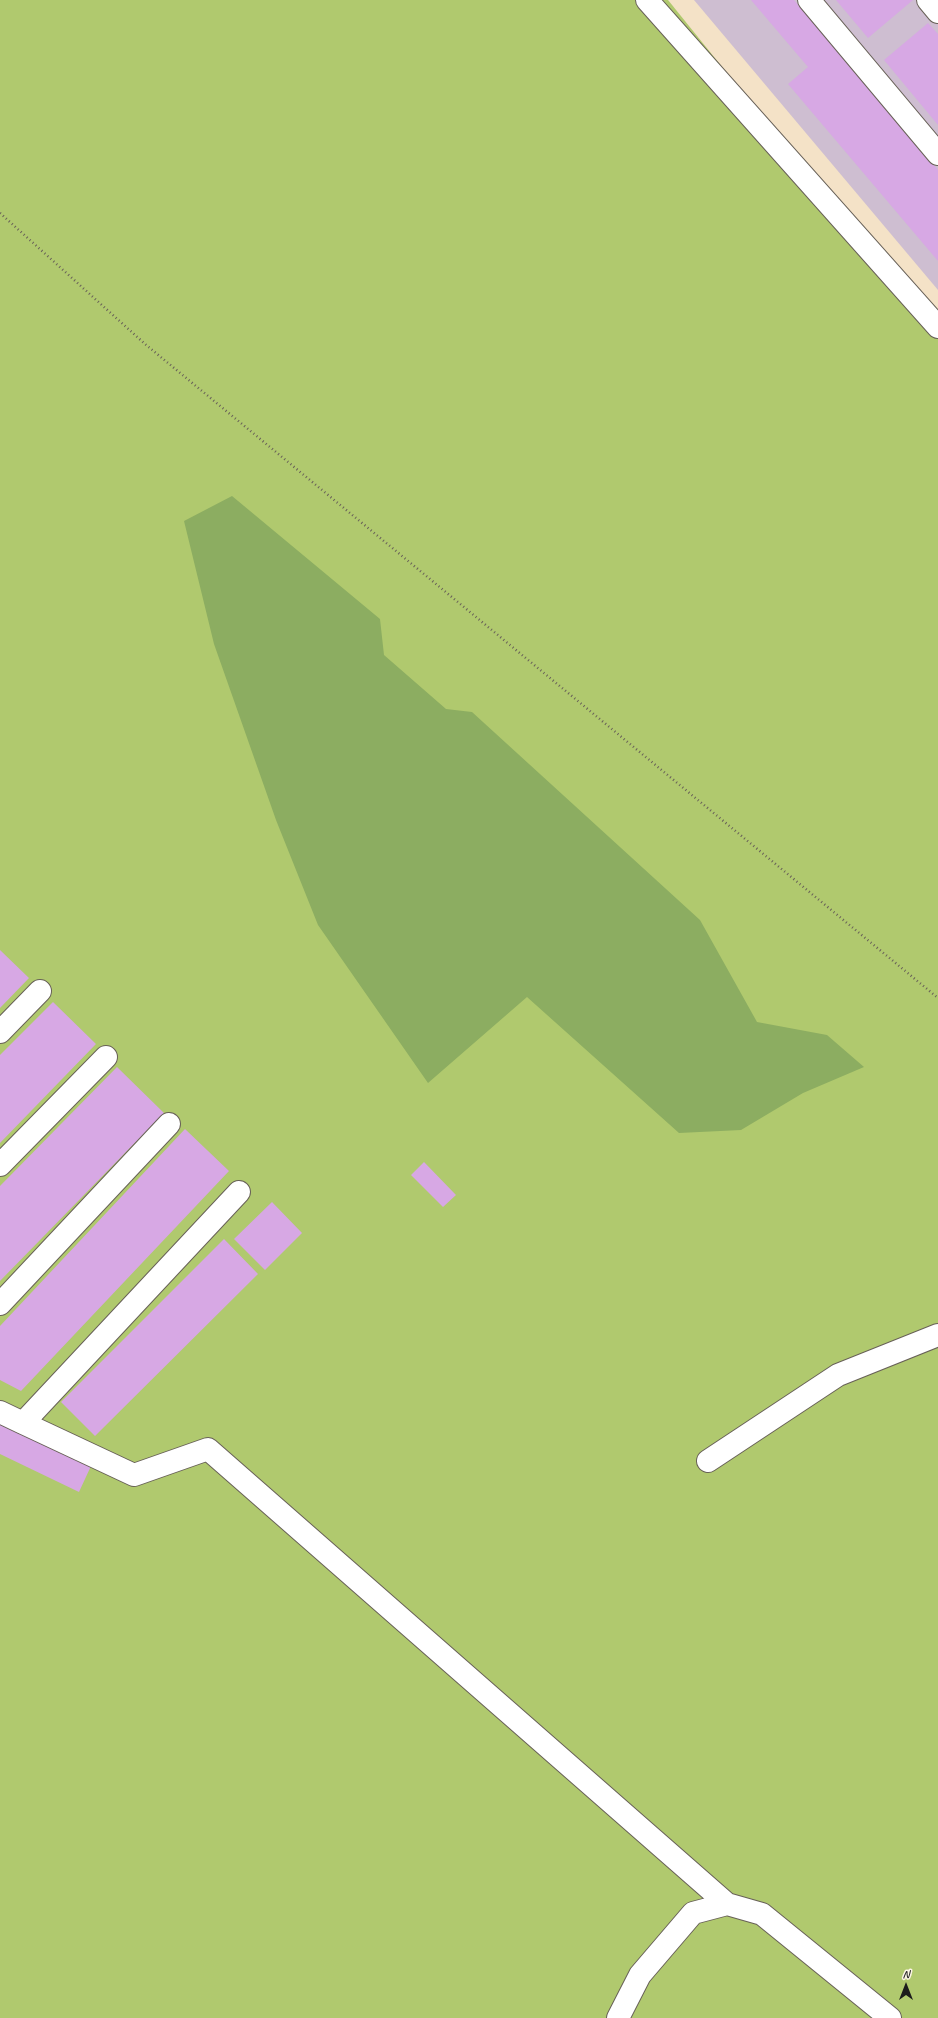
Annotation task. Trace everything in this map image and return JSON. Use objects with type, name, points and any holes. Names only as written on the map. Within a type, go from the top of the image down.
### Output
[{"type":"lane","points":[[647,0],[938,327]]},
{"type":"lane","points":[[809,0],[938,154]]},
{"type":"lane","points":[[928,0],[938,12]]},
{"type":"lane","points":[[0,1032],[40,991]]},
{"type":"lane","points":[[0,1165],[106,1057]]},
{"type":"lane","points":[[0,1304],[170,1124]]},
{"type":"lane","points":[[23,1423],[239,1192]]},
{"type":"lane","points":[[708,1461],[838,1375],[938,1335]]},
{"type":"lane","points":[[0,1412],[134,1476],[208,1449],[727,1904],[762,1914],[890,2018]]},
{"type":"lane","points":[[618,2018],[640,1975],[693,1913],[727,1904]]},
{"type":"path","points":[[0,213],[145,344],[938,998]]},
{"type":"shaded area","points":[[694,0],[938,0],[938,290]]},
{"type":"green space","points":[[0,0],[668,0],[938,334],[938,2018],[0,2018]]},
{"type":"green space","points":[[232,496],[380,619],[384,655],[446,709],[472,712],[700,920],[757,1022],[827,1035],[864,1067],[803,1093],[741,1130],[679,1133],[527,997],[428,1083],[318,925],[276,820],[214,644],[184,521]]},
{"type":"building","points":[[751,0],[794,0],[938,170],[938,261],[788,84],[808,67]]},
{"type":"building","points":[[836,0],[913,0],[868,38]]},
{"type":"building","points":[[928,23],[938,34],[938,125],[884,60]]},
{"type":"building","points":[[0,950],[29,978],[0,1008]]},
{"type":"building","points":[[53,1002],[96,1044],[0,1143],[0,1055]]},
{"type":"building","points":[[117,1067],[164,1113],[0,1281],[0,1186]]},
{"type":"building","points":[[185,1129],[229,1171],[21,1391],[0,1380],[0,1326]]},
{"type":"building","points":[[424,1162],[456,1195],[443,1207],[411,1175]]},
{"type":"building","points":[[272,1202],[302,1233],[265,1270],[234,1239]]},
{"type":"building","points":[[224,1239],[258,1274],[95,1436],[61,1402]]},
{"type":"building","points":[[0,1422],[91,1466],[79,1492],[0,1454]]}]
